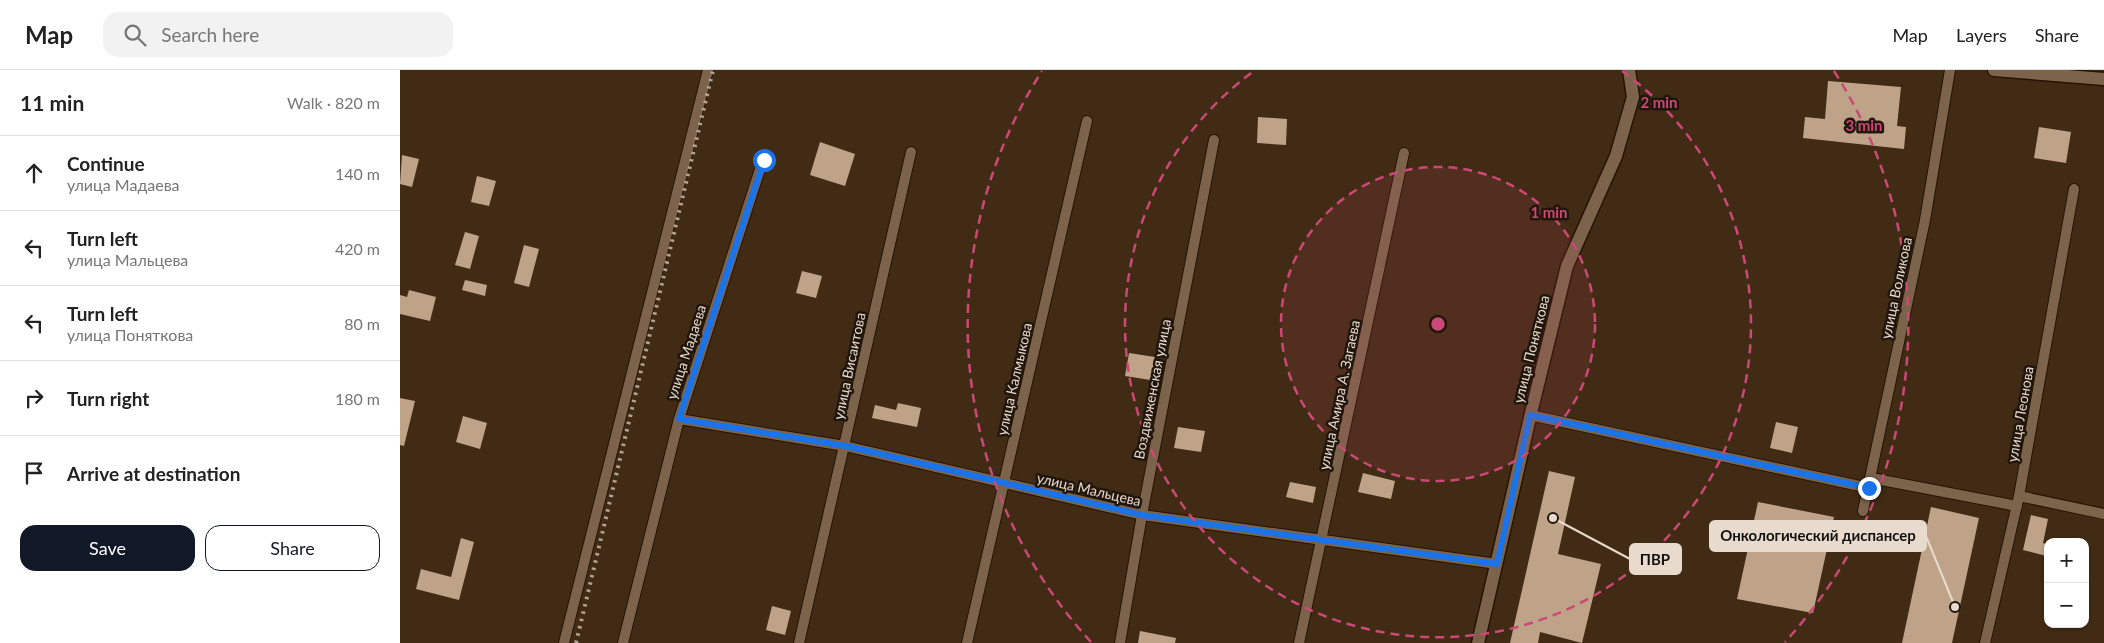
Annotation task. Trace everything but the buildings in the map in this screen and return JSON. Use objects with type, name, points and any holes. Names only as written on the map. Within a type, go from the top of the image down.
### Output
[{"type":"street","points":[[564,643],[708,70]]},
{"type":"street","name":"улица Поняткова","points":[[1478,643],[1530,415],[1568,266],[1619,148],[1633,97],[1630,70]]},
{"type":"street","name":"улица Воликова","points":[[1863,511],[1925,220],[1950,70]]},
{"type":"street","points":[[1994,70],[2104,79]]},
{"type":"street","name":"улица Калмыкова","points":[[967,643],[1087,121]]},
{"type":"street","name":"Воздвиженская улица","points":[[1120,643],[1142,515],[1214,140]]},
{"type":"street","name":"улица Висаитова","points":[[800,643],[911,152]]},
{"type":"street","name":"улица Амира А. Загаева","points":[[1298,643],[1322,540],[1404,153]]},
{"type":"street","name":"улица Мадаева","points":[[623,643],[679,419],[764,160]]},
{"type":"street","name":"улица Леонова","points":[[1985,643],[2019,496],[2074,189]]},
{"type":"street","points":[[1530,415],[1870,483],[2016,506]]},
{"type":"street","name":"улица Мальцева","points":[[679,419],[846,446],[1142,515],[1497,564]]},
{"type":"street","points":[[2019,496],[2104,514]]},
{"type":"railway","points":[[576,643],[713,70]]},
{"type":"place","name":"ПВР","points":[[1553,518]]},
{"type":"place","name":"Онкологический диспансер","points":[[1955,607]]},
{"type":"route","points":[[764,160],[679,419],[846,446],[1142,515],[1497,564],[1530,415],[1869,488]]}]
